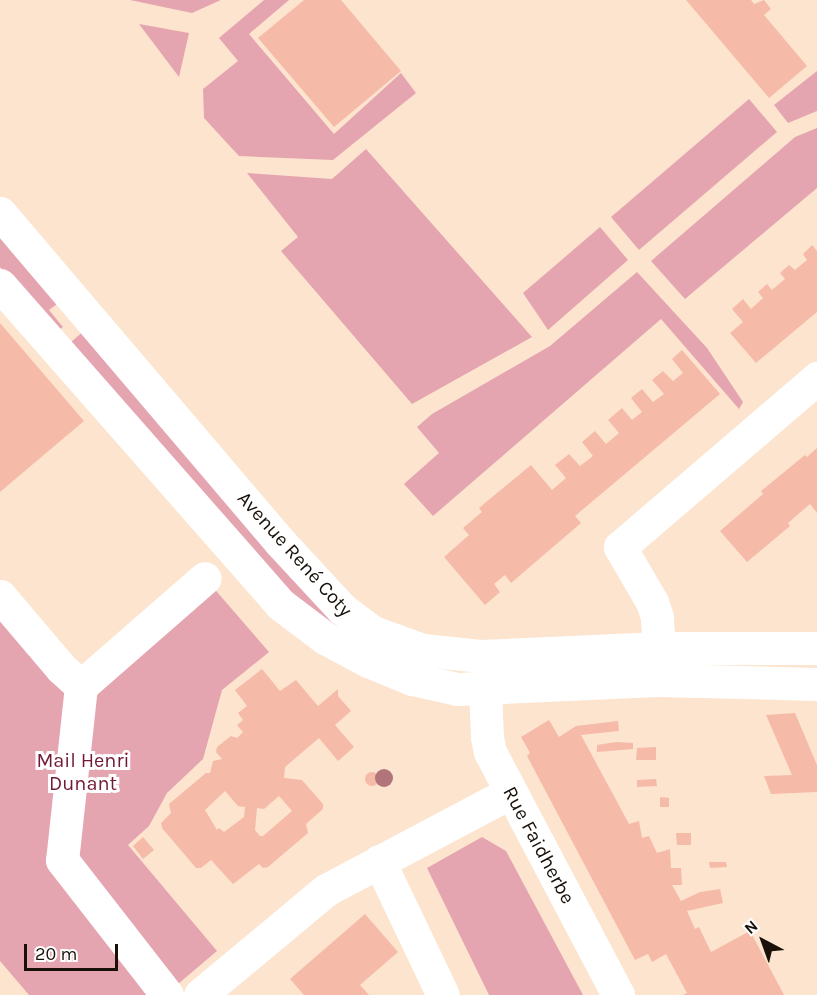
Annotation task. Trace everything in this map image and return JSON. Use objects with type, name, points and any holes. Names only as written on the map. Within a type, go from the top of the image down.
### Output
[{"type":"street","name":"Avenue René Coty","points":[[0,213],[280,542],[357,622],[404,645],[446,654],[480,656],[659,648],[817,648]]},
{"type":"street","name":"Avenue René Coty","points":[[0,285],[262,586],[294,616],[325,638],[388,671],[457,689],[657,680],[817,684]]},
{"type":"street","points":[[659,648],[657,617],[652,602],[620,547],[817,378]]},
{"type":"street","points":[[167,995],[62,860],[81,686],[205,578]]},
{"type":"street","points":[[0,596],[61,668],[81,686]]},
{"type":"street","name":"Rue Faidherbe","points":[[485,688],[487,737],[490,752],[618,995]]},
{"type":"street","points":[[200,995],[326,890],[511,792]]},
{"type":"street","points":[[379,861],[443,995]]},
{"type":"green space","points":[[130,0],[221,0],[192,13]]},
{"type":"green space","points":[[264,0],[289,0],[249,34],[334,134],[401,73],[416,93],[333,160],[239,156],[204,118],[203,89],[238,61],[219,38]]},
{"type":"green space","points":[[139,24],[189,33],[179,77]]},
{"type":"green space","points":[[817,71],[817,111],[788,123],[774,105]]},
{"type":"green space","points":[[749,99],[777,132],[639,250],[611,217]]},
{"type":"green space","points":[[817,128],[817,188],[685,299],[651,261],[795,137]]},
{"type":"green space","points":[[366,149],[532,337],[412,404],[281,251],[298,237],[247,173],[332,179]]},
{"type":"green space","points":[[600,227],[628,260],[548,330],[523,293]]},
{"type":"green space","points":[[0,229],[61,301],[49,310],[63,327],[56,332],[0,267]]},
{"type":"green space","points":[[637,272],[707,348],[743,402],[739,409],[661,319],[433,516],[404,484],[439,453],[417,427],[432,414],[550,346]]},
{"type":"green space","points":[[86,329],[251,525],[440,664],[446,676],[306,616],[70,343]]},
{"type":"green space","name":"Mail Henri Dunant","points":[[205,578],[269,652],[222,690],[203,759],[167,793],[149,826],[128,845],[217,951],[165,995],[29,995],[0,961],[0,596],[81,686]]},
{"type":"green space","points":[[482,837],[506,851],[583,995],[489,995],[427,868]]},
{"type":"building","points":[[304,0],[341,0],[401,71],[334,127],[258,38]]},
{"type":"building","points":[[686,0],[751,0],[754,4],[764,0],[771,9],[764,15],[807,66],[769,98]]},
{"type":"building","points":[[812,245],[817,251],[817,312],[756,363],[730,333],[743,322],[732,309],[743,299],[751,309],[763,298],[758,292],[767,284],[772,290],[785,279],[780,273],[789,265],[795,270],[807,260],[803,254]]},
{"type":"building","points":[[0,323],[84,421],[0,492]]},
{"type":"building","points":[[682,350],[720,394],[575,516],[581,523],[511,583],[505,575],[494,584],[500,592],[485,605],[444,557],[469,535],[463,528],[482,512],[479,508],[531,465],[552,490],[566,478],[555,465],[569,454],[580,466],[593,456],[582,442],[595,431],[606,444],[619,433],[608,420],[622,408],[632,420],[642,412],[631,398],[642,389],[653,402],[664,394],[652,380],[663,371],[673,381],[683,373],[672,359]]},
{"type":"building","points":[[817,448],[817,513],[810,504],[788,523],[790,526],[747,562],[720,531],[763,494],[761,491]]},
{"type":"building","points":[[262,669],[280,691],[296,680],[318,706],[338,689],[338,696],[351,711],[335,725],[354,747],[338,761],[319,738],[285,767],[284,778],[302,780],[323,804],[323,809],[306,824],[308,833],[268,867],[263,868],[259,864],[233,884],[211,860],[201,868],[196,868],[162,828],[161,823],[171,813],[169,804],[206,773],[210,773],[213,761],[222,759],[216,752],[217,747],[231,736],[237,738],[243,732],[237,725],[243,720],[238,713],[247,706],[235,690]],"holes":[[[225,791],[238,806],[245,807],[244,817],[224,832],[219,828],[217,830],[205,810]],[[279,796],[292,811],[263,836],[260,836],[255,830],[257,808],[264,809]]]},
{"type":"building","points":[[795,713],[817,765],[817,792],[771,794],[764,776],[792,775],[766,715]]},
{"type":"building","points":[[549,720],[559,737],[576,726],[618,721],[619,731],[581,735],[629,824],[639,821],[642,838],[649,836],[657,853],[670,849],[671,868],[681,868],[682,885],[672,885],[681,901],[700,892],[720,889],[723,903],[687,911],[695,929],[699,927],[711,952],[750,931],[784,995],[683,995],[687,993],[666,954],[652,962],[648,954],[635,960],[527,756],[530,753],[521,737]]},
{"type":"building","points":[[616,742],[633,743],[633,749],[597,752],[597,745]]},
{"type":"building","points":[[656,747],[656,760],[636,760],[637,748]]},
{"type":"building","points":[[372,772],[377,774],[379,779],[377,784],[372,786],[367,784],[365,779],[367,774]]},
{"type":"building","points":[[656,779],[657,786],[637,787],[637,780]]},
{"type":"building","points":[[660,797],[669,798],[669,807],[660,807]]},
{"type":"building","points":[[676,833],[691,833],[691,845],[677,845]]},
{"type":"building","points":[[143,837],[154,850],[143,859],[133,846]]},
{"type":"building","points":[[709,862],[726,862],[727,867],[710,868]]},
{"type":"building","points":[[365,914],[398,952],[360,985],[369,995],[304,995],[290,979]]}]
